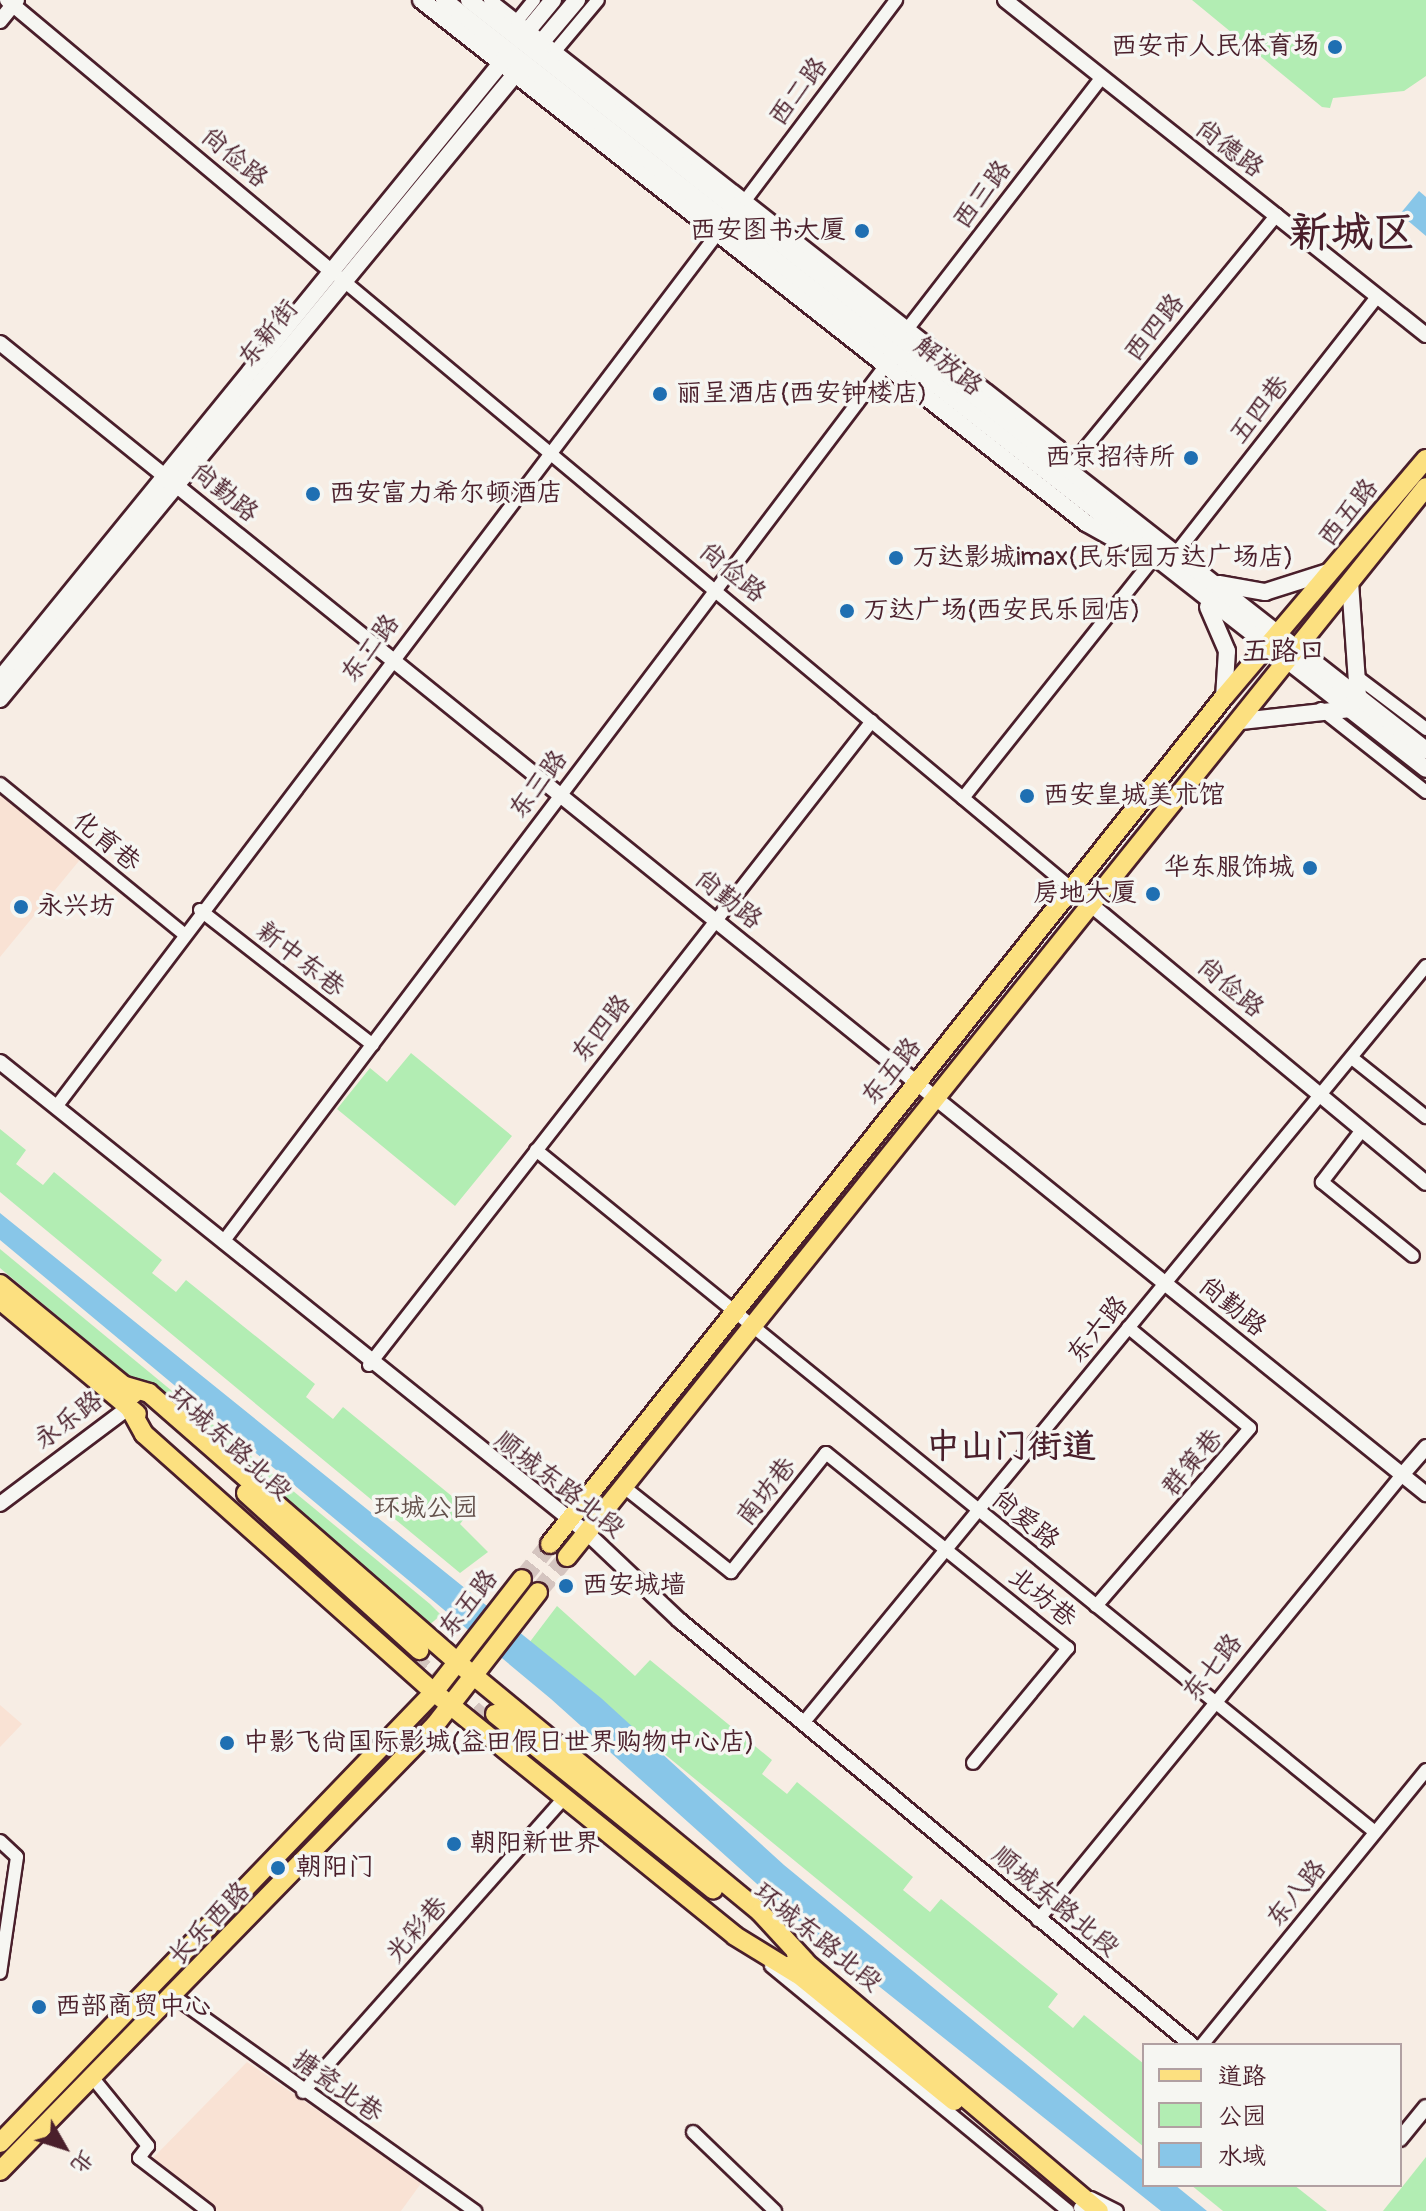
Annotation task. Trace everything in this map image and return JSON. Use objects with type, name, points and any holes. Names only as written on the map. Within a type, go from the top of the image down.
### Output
[{"type":"main road","points":[[421,0],[515,41],[732,215]]},
{"type":"main road","name":"解放路","points":[[444,0],[515,41]]},
{"type":"main road","name":"解放路","points":[[469,0],[515,41],[732,215],[889,360],[1030,460],[1206,602],[1274,642]]},
{"type":"main road","name":"东新街","points":[[0,699],[337,275],[515,41],[553,0]]},
{"type":"main road","name":"东新街","points":[[337,275],[535,56],[577,0]]},
{"type":"main road","name":"解放路","points":[[732,215],[905,333],[1068,469],[1216,584],[1274,642],[1354,703],[1426,750]]},
{"type":"main road","points":[[889,360],[1034,482],[1152,560]]},
{"type":"main road","name":"西五路","points":[[1292,656],[1343,576],[1426,459]]},
{"type":"main road","points":[[1030,460],[1034,482]]},
{"type":"main road","name":"东新街","points":[[0,679],[171,481]]},
{"type":"main road","name":"西五路","points":[[1274,642],[1343,576],[1426,487]]},
{"type":"main road","points":[[1216,584],[1265,592],[1343,576],[1356,676],[1354,703],[1241,721]]},
{"type":"main road","points":[[1206,602],[1227,651],[1224,697]]},
{"type":"main road","name":"东五路","points":[[550,1544],[1224,697],[1274,642]]},
{"type":"main road","name":"东五路","points":[[567,1557],[1292,656]]},
{"type":"main road","name":"解放路","points":[[1354,703],[1426,769]]},
{"type":"main road","name":"环城东路北段","points":[[0,1284],[125,1386],[415,1654],[0,1300]]},
{"type":"main road","points":[[125,1386],[149,1393],[479,1667],[760,1912],[801,1967]]},
{"type":"main road","points":[[129,1407],[144,1434],[434,1692],[735,1936],[801,1967]]},
{"type":"main road","name":"东五路","points":[[434,1692],[516,1586]]},
{"type":"main road","name":"东五路","points":[[452,1707],[538,1592]]},
{"type":"main road","name":"长乐西路","points":[[0,2143],[434,1692]]},
{"type":"main road","name":"长乐西路","points":[[0,2171],[175,1997],[452,1707]]},
{"type":"main road","name":"环城东路北段","points":[[491,1718],[801,1967],[1082,2208]]},
{"type":"street","points":[[490,0],[515,41]]},
{"type":"street","points":[[515,41],[534,0]]},
{"type":"street","points":[[535,56],[598,0]]},
{"type":"street","name":"西二路","points":[[732,215],[896,0]]},
{"type":"street","name":"尚德路","points":[[1005,0],[1426,335]]},
{"type":"street","points":[[0,21],[13,2]]},
{"type":"street","name":"尚俭路","points":[[13,2],[1426,1183]]},
{"type":"street","name":"西三路","points":[[905,333],[1101,78]]},
{"type":"street","name":"东二路","points":[[56,1107],[200,910],[732,215]]},
{"type":"street","name":"西四路","points":[[1068,469],[1277,215]]},
{"type":"street","name":"五四巷","points":[[1177,552],[1378,296]]},
{"type":"street","name":"尚勤路","points":[[0,343],[1426,1494]]},
{"type":"street","name":"东三路","points":[[223,1242],[889,360]]},
{"type":"street","points":[[963,798],[1152,560]]},
{"type":"street","points":[[1356,676],[1426,729]]},
{"type":"street","points":[[1321,709],[1426,792]]},
{"type":"street","name":"东四路","points":[[369,1365],[872,721]]},
{"type":"street","name":"化育巷","points":[[0,784],[184,934]]},
{"type":"street","name":"新中东巷","points":[[200,910],[373,1045]]},
{"type":"street","name":"东六路","points":[[804,1722],[1426,966]]},
{"type":"street","points":[[1352,1058],[1426,1117]]},
{"type":"street","name":"顺城东路北段","points":[[0,1062],[223,1242],[369,1365],[568,1524],[587,1533],[804,1722],[1038,1920],[1190,2043]]},
{"type":"street","points":[[1362,1130],[1322,1182],[1413,1256]]},
{"type":"street","name":"尚爱路","points":[[536,1150],[737,1309],[977,1510],[1375,1832]]},
{"type":"street","name":"群策巷","points":[[1096,1606],[1250,1428],[1128,1327]]},
{"type":"street","name":"永乐路","points":[[0,1504],[129,1407]]},
{"type":"street","name":"东七路","points":[[1038,1920],[1426,1447]]},
{"type":"street","name":"南坊巷","points":[[624,1487],[731,1572],[826,1453],[946,1548]]},
{"type":"street","name":"北坊巷","points":[[946,1548],[1068,1648],[973,1763]]},
{"type":"street","name":"东八路","points":[[1204,2043],[1426,1770]]},
{"type":"street","name":"光彩巷","points":[[303,2092],[564,1798]]},
{"type":"street","points":[[0,1841],[17,1857],[0,1973]]},
{"type":"street","points":[[735,1936],[1082,2208],[1117,2211]]},
{"type":"street","name":"搪瓷北巷","points":[[175,1997],[303,2092],[475,2211]]},
{"type":"street","points":[[92,2077],[148,2146],[139,2158],[208,2211]]},
{"type":"street","points":[[1402,2137],[1426,2107]]},
{"type":"street","points":[[693,2132],[775,2211]]},
{"type":"shaded area","name":"永兴坊","points":[[0,788],[83,856],[0,957]]},
{"type":"shaded area","points":[[0,1705],[22,1724],[0,1747]]},
{"type":"shaded area","points":[[247,2062],[422,2182],[401,2211],[215,2211],[150,2161]]},
{"type":"green space","name":"西安市人民体育场","points":[[1192,0],[1426,0],[1426,76],[1404,91],[1333,98],[1330,108],[1322,107]]},
{"type":"green space","points":[[411,1053],[512,1136],[455,1206],[337,1109],[370,1068],[387,1082]]},
{"type":"green space","name":"环城公园","points":[[0,1129],[26,1150],[16,1164],[43,1185],[54,1172],[162,1260],[152,1273],[176,1292],[186,1280],[315,1384],[306,1397],[333,1419],[343,1407],[470,1511],[460,1524],[488,1552],[460,1573],[0,1192]]},
{"type":"green space","points":[[0,1249],[441,1615],[428,1626],[0,1268]]},
{"type":"green space","points":[[557,1606],[635,1676],[650,1660],[772,1760],[762,1774],[787,1794],[797,1782],[913,1877],[903,1890],[930,1912],[941,1899],[1058,1994],[1048,2007],[1073,2028],[1084,2015],[1142,2062],[1142,2145],[529,1643]]},
{"type":"green space","points":[[1426,2157],[1426,2211],[1383,2211]]},
{"type":"green space","points":[[1193,2187],[1297,2187],[1327,2211],[1223,2211]]},
{"type":"water","points":[[1419,191],[1426,197],[1426,236],[1400,214]]},
{"type":"water","points":[[0,1213],[601,1698],[784,1865],[1142,2159],[1142,2187],[1177,2187],[1207,2211],[1161,2211],[807,1929],[551,1699],[0,1240]]},
{"type":"tunnel","points":[[522,1579],[550,1544]]},
{"type":"tunnel","points":[[538,1592],[567,1557]]},
{"type":"tunnel","points":[[411,1657],[488,1722]]},
{"type":"place","name":"西安市人民体育场","points":[[1335,47]]},
{"type":"place","name":"西安图书大厦","points":[[862,231]]},
{"type":"place","name":"丽呈酒店(西安钟楼店)","points":[[660,394]]},
{"type":"place","name":"西京招待所","points":[[1191,458]]},
{"type":"place","name":"西安富力希尔顿酒店","points":[[313,494]]},
{"type":"place","name":"万达影城imax(民乐园万达广场店)","points":[[896,558]]},
{"type":"place","name":"万达广场(西安民乐园店)","points":[[847,611]]},
{"type":"place","name":"西安皇城美术馆","points":[[1027,796]]},
{"type":"place","name":"华东服饰城","points":[[1310,868]]},
{"type":"place","name":"房地大厦","points":[[1153,894]]},
{"type":"place","name":"永兴坊","points":[[21,907]]},
{"type":"place","name":"西安城墙","points":[[566,1586]]},
{"type":"place","name":"中影飞尚国际影城(益田假日世界购物中心店)","points":[[227,1743]]},
{"type":"place","name":"朝阳新世界","points":[[454,1844]]},
{"type":"place","name":"朝阳门","points":[[278,1868]]},
{"type":"place","name":"西部商贸中心","points":[[39,2007]]},
{"type":"district","name":"新城区","points":[[1352,233]]},
{"type":"district","name":"五路口","points":[[1284,652]]},
{"type":"district","name":"中山门街道","points":[[1011,1447]]}]
